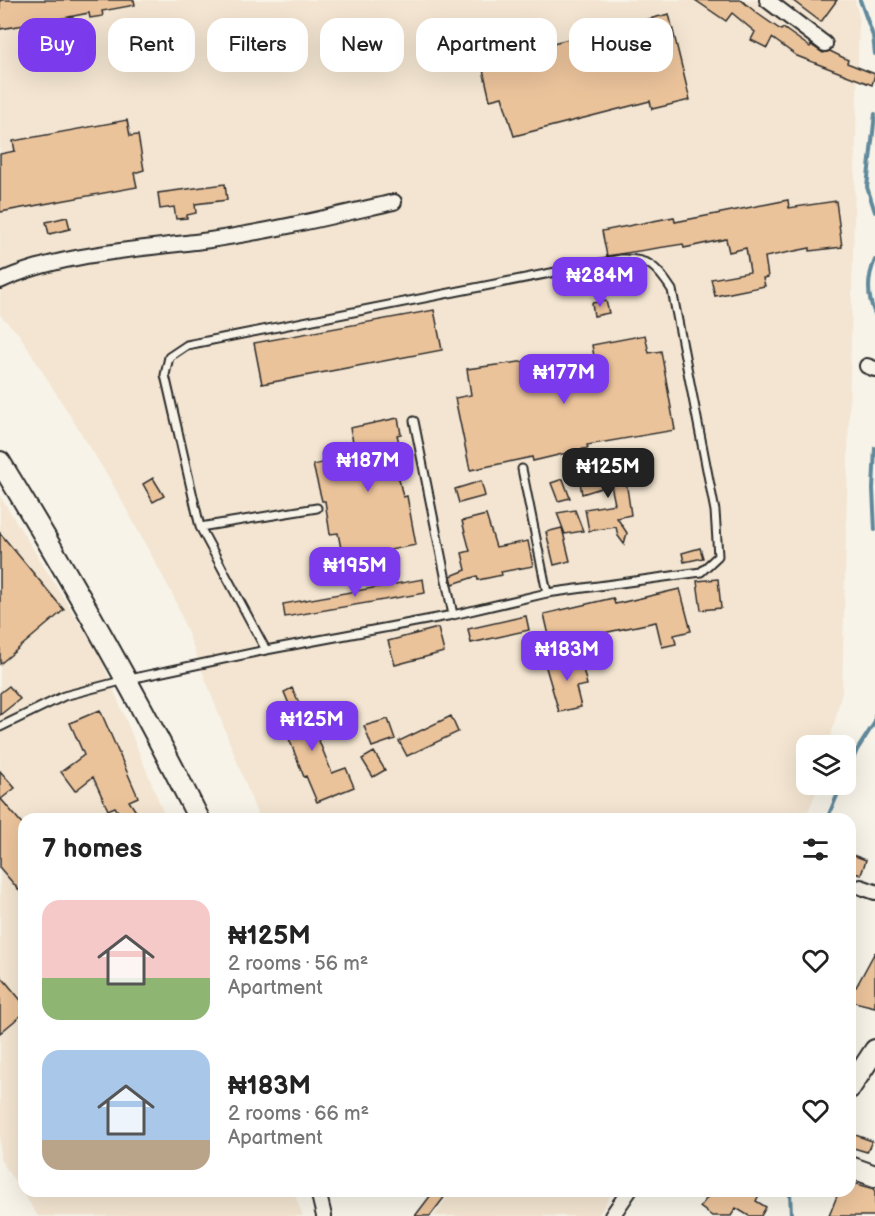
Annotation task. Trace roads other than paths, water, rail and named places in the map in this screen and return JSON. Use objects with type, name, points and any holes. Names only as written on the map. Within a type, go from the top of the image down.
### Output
[{"type":"street","points":[[767,0],[825,44]]},
{"type":"street","points":[[0,281],[27,269],[141,248],[212,239],[394,202]]},
{"type":"street","points":[[0,462],[44,534],[196,813]]},
{"type":"street","points":[[861,887],[875,892]]},
{"type":"street","points":[[856,1079],[875,1050]]},
{"type":"street","points":[[856,1169],[875,1176]]},
{"type":"street","points":[[319,1197],[324,1216]]},
{"type":"street","points":[[612,1216],[625,1197]]},
{"type":"lane","points":[[0,727],[64,696],[125,680],[266,650],[453,615],[547,593],[701,572],[718,556],[715,511],[672,290],[659,270],[639,258],[621,259],[187,345],[170,357],[165,375],[200,527],[266,650]]},
{"type":"lane","points":[[414,421],[453,615]]},
{"type":"lane","points":[[522,469],[547,593]]},
{"type":"lane","points":[[200,527],[317,508]]},
{"type":"waterway","points":[[860,0],[873,36],[875,54]]},
{"type":"waterway","points":[[875,114],[867,187],[875,212]]},
{"type":"waterway","points":[[875,260],[870,274],[869,287],[870,300],[875,314]]},
{"type":"waterway","points":[[875,448],[873,489],[875,530]]},
{"type":"waterway","points":[[856,752],[875,722],[875,715]]},
{"type":"waterway","points":[[830,813],[837,795]]},
{"type":"waterway","points":[[790,1197],[791,1216]]}]
